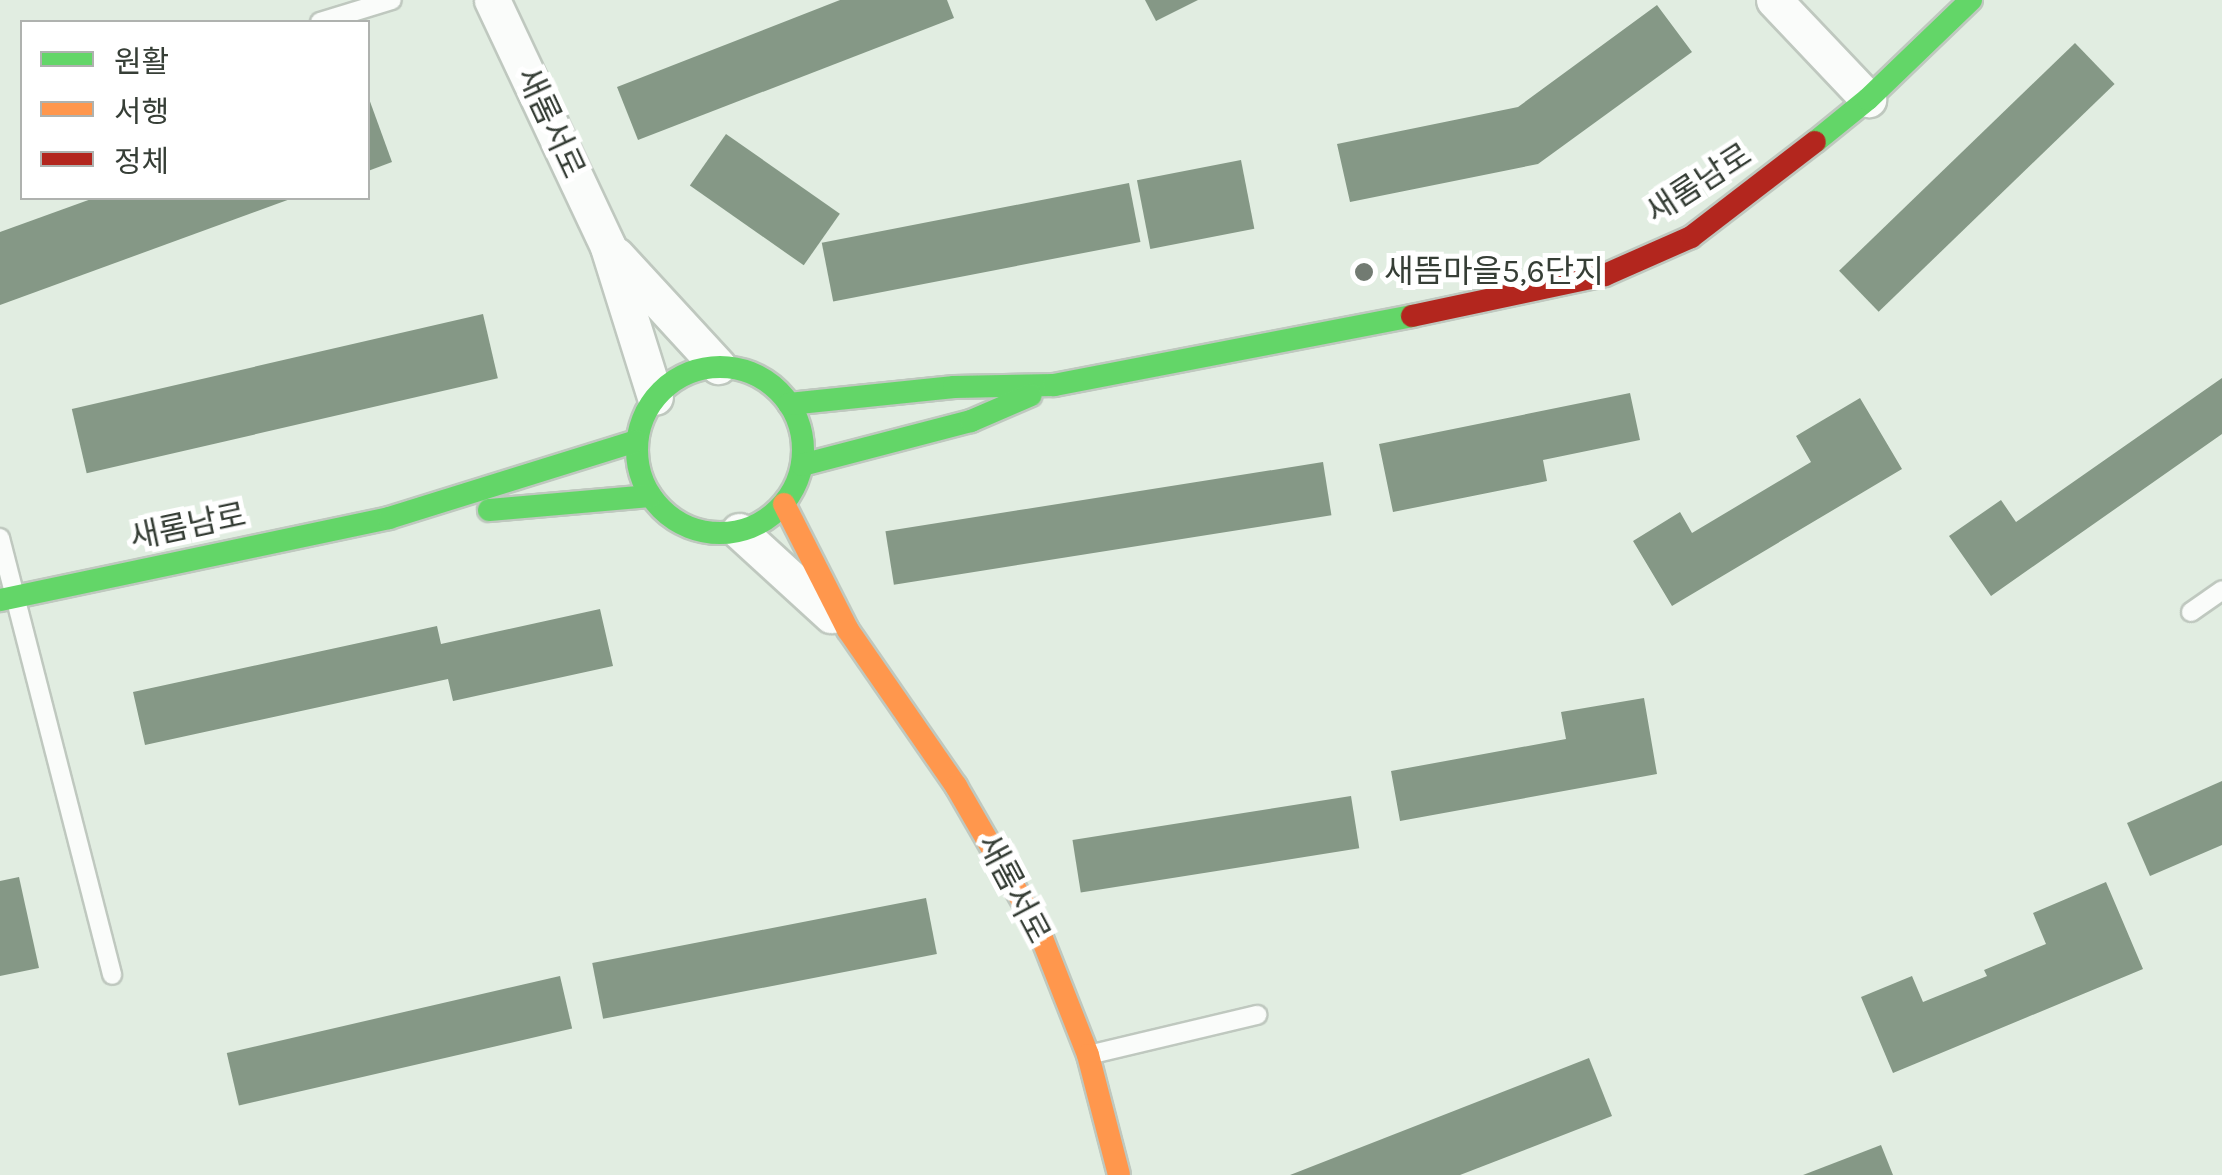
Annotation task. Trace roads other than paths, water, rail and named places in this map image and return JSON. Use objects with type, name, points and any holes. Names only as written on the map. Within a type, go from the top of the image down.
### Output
[{"type":"street","name":"새롬서로","points":[[492,0],[608,247]]},
{"type":"street","points":[[1774,0],[1868,99]]},
{"type":"street","name":"새롬남로","points":[[789,404],[954,387],[1054,384],[1451,309],[1604,275],[1691,236],[1868,99],[1971,0]]},
{"type":"street","points":[[608,247],[718,366]]},
{"type":"street","points":[[608,247],[655,397]]},
{"type":"street","points":[[718,366],[746,370],[770,383],[799,422],[802,465],[784,504],[763,521],[739,532],[713,533],[688,528],[666,515],[650,496],[638,470],[636,441],[642,418],[655,397],[672,381],[718,366]]},
{"type":"street","name":"새롬남로","points":[[802,465],[971,421],[1054,384]]},
{"type":"street","name":"새롬남로","points":[[6,599],[389,518],[636,441]]},
{"type":"street","name":"새롬남로","points":[[389,518],[650,496]]},
{"type":"street","name":"새롬서로","points":[[784,504],[848,630],[956,786],[1038,928],[1088,1055],[1119,1175]]},
{"type":"street","points":[[739,532],[848,630]]},
{"type":"lane","points":[[327,20],[392,0]]},
{"type":"lane","points":[[0,538],[6,599],[112,976]]},
{"type":"lane","points":[[2192,612],[2222,590]]},
{"type":"lane","points":[[1088,1055],[1257,1015]]},
{"type":"place","name":"새뜸마을5,6단지","points":[[1364,272]]}]
